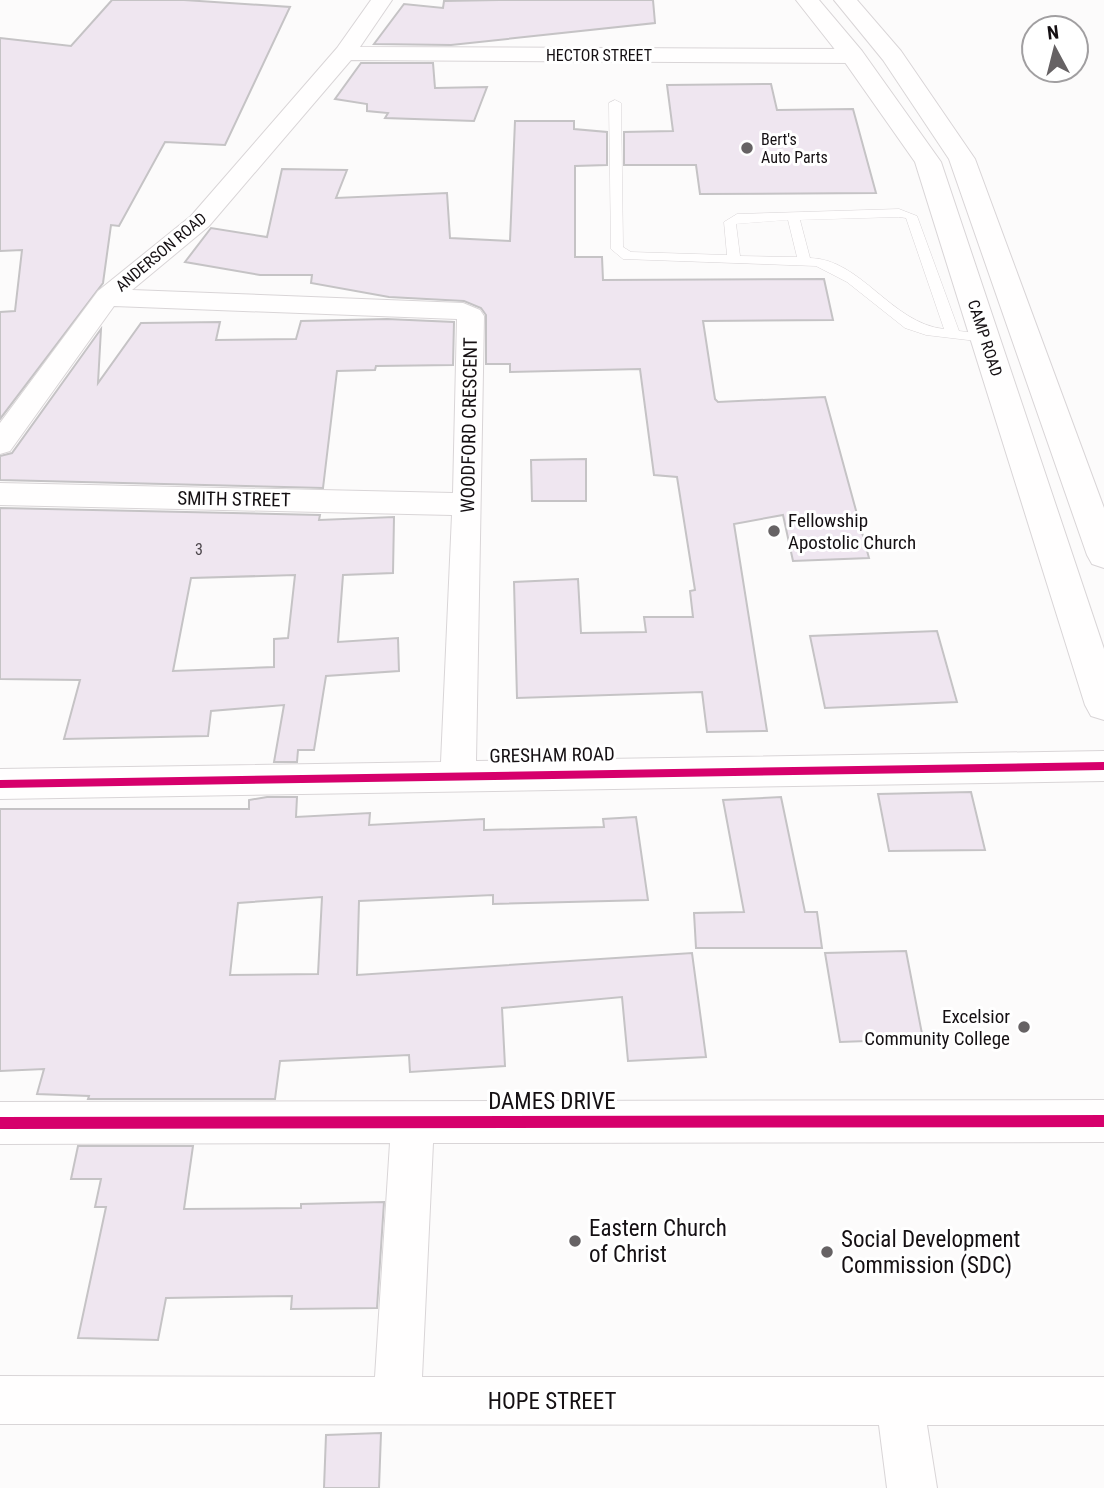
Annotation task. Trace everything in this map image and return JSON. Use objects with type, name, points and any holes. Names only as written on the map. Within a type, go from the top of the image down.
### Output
[{"type":"main road","name":"CAMP ROAD","points":[[807,0],[853,56],[928,162],[1104,705]]},
{"type":"main road","name":"CAMP ROAD","points":[[845,0],[892,56],[962,159],[1104,555]]},
{"type":"main road","points":[[1022,453],[1067,452]]},
{"type":"street","name":"ANDERSON ROAD","points":[[0,444],[107,297],[200,221],[345,53],[382,0]]},
{"type":"street","name":"HECTOR STREET","points":[[345,53],[853,56]]},
{"type":"street","name":"WOODFORD CRESCENT","points":[[107,297],[468,313],[471,316],[468,504],[458,774]]},
{"type":"street","name":"SMITH STREET","points":[[0,494],[468,504]]},
{"type":"street","name":"GRESHAM ROAD","points":[[0,784],[458,774],[1104,766]]},
{"type":"street","name":"DAMES DRIVE","points":[[0,1123],[1104,1121]]},
{"type":"street","points":[[397,1400],[413,1122]]},
{"type":"street","name":"HOPE STREET","points":[[0,1400],[1104,1401]]},
{"type":"street","points":[[900,1402],[912,1488]]},
{"type":"lane","points":[[615,103],[617,249],[628,257],[804,260],[831,267],[852,279],[910,325],[985,338]]},
{"type":"lane","points":[[734,259],[730,222],[746,216],[899,213],[911,216],[953,334]]},
{"type":"lane","points":[[793,215],[804,260]]},
{"type":"building","points":[[112,0],[184,0],[290,7],[225,145],[165,142],[119,226],[111,225],[103,283],[0,419],[0,312],[15,311],[22,250],[0,251],[0,38],[71,46]]},
{"type":"building","points":[[653,0],[655,23],[451,45],[374,44],[404,4],[443,8],[444,1]]},
{"type":"building","points":[[361,63],[433,63],[435,88],[487,87],[474,121],[385,118],[388,113],[367,111],[367,104],[335,99]]},
{"type":"building","name":"Bert's Auto Parts","points":[[771,84],[777,110],[853,109],[876,193],[700,194],[696,165],[624,165],[624,132],[673,131],[667,85]]},
{"type":"building","points":[[515,121],[574,121],[574,129],[607,132],[607,165],[575,166],[575,257],[602,257],[603,280],[824,279],[833,320],[703,321],[715,399],[718,402],[825,397],[869,558],[793,561],[783,515],[734,524],[767,731],[707,732],[702,692],[517,698],[514,582],[578,579],[581,633],[646,632],[644,617],[693,617],[690,591],[695,590],[677,477],[654,475],[640,369],[510,372],[510,364],[486,364],[486,315],[481,308],[464,301],[389,297],[311,283],[312,275],[260,275],[185,262],[211,228],[267,237],[282,169],[347,170],[336,198],[447,193],[450,238],[510,241]]},
{"type":"building","points":[[387,319],[454,322],[453,365],[376,366],[375,370],[337,371],[323,488],[0,480],[0,456],[12,453],[101,329],[98,383],[141,323],[220,322],[216,340],[296,339],[301,321]]},
{"type":"building","points":[[586,459],[586,501],[532,501],[531,460]]},
{"type":"building","points":[[0,508],[320,515],[319,520],[394,517],[393,573],[343,575],[338,642],[398,638],[399,671],[326,676],[314,750],[298,750],[297,762],[274,762],[284,705],[211,711],[208,736],[64,739],[80,680],[0,679]],"holes":[[[295,575],[288,638],[274,639],[274,667],[173,671],[191,578]]]},
{"type":"building","points":[[937,631],[957,702],[825,708],[810,636]]},
{"type":"building","points":[[971,792],[985,850],[889,851],[878,794]]},
{"type":"building","points":[[297,797],[296,817],[370,813],[369,825],[484,819],[484,830],[604,827],[603,819],[636,817],[648,900],[493,904],[493,895],[359,901],[357,975],[692,953],[706,1057],[628,1061],[622,997],[502,1008],[505,1066],[410,1072],[409,1055],[280,1061],[275,1099],[88,1099],[89,1096],[37,1094],[44,1069],[0,1071],[0,809],[249,809],[249,800]],"holes":[[[322,897],[318,974],[230,975],[238,903]]]},
{"type":"building","points":[[781,797],[805,912],[817,912],[822,948],[696,948],[694,913],[744,912],[723,800]]},
{"type":"building","points":[[906,951],[923,1039],[840,1042],[825,953]]},
{"type":"building","points":[[78,1146],[193,1146],[184,1209],[301,1208],[301,1204],[384,1202],[377,1308],[291,1309],[292,1296],[166,1298],[158,1340],[78,1338],[106,1207],[95,1207],[101,1179],[71,1179]]},
{"type":"building","points":[[381,1433],[379,1488],[324,1488],[326,1435]]},
{"type":"cycle path","points":[[0,784],[1104,766]]},
{"type":"cycle path","points":[[0,1123],[1104,1121]]},
{"type":"place","name":"Bert's Auto Parts","points":[[747,148]]},
{"type":"place","name":"Fellowship Apostolic Church","points":[[774,531]]},
{"type":"place","name":"Excelsior Community College","points":[[1024,1027]]},
{"type":"place","name":"Eastern Church of Christ","points":[[575,1241]]},
{"type":"place","name":"Social Development Commission (SDC)","points":[[827,1252]]}]
